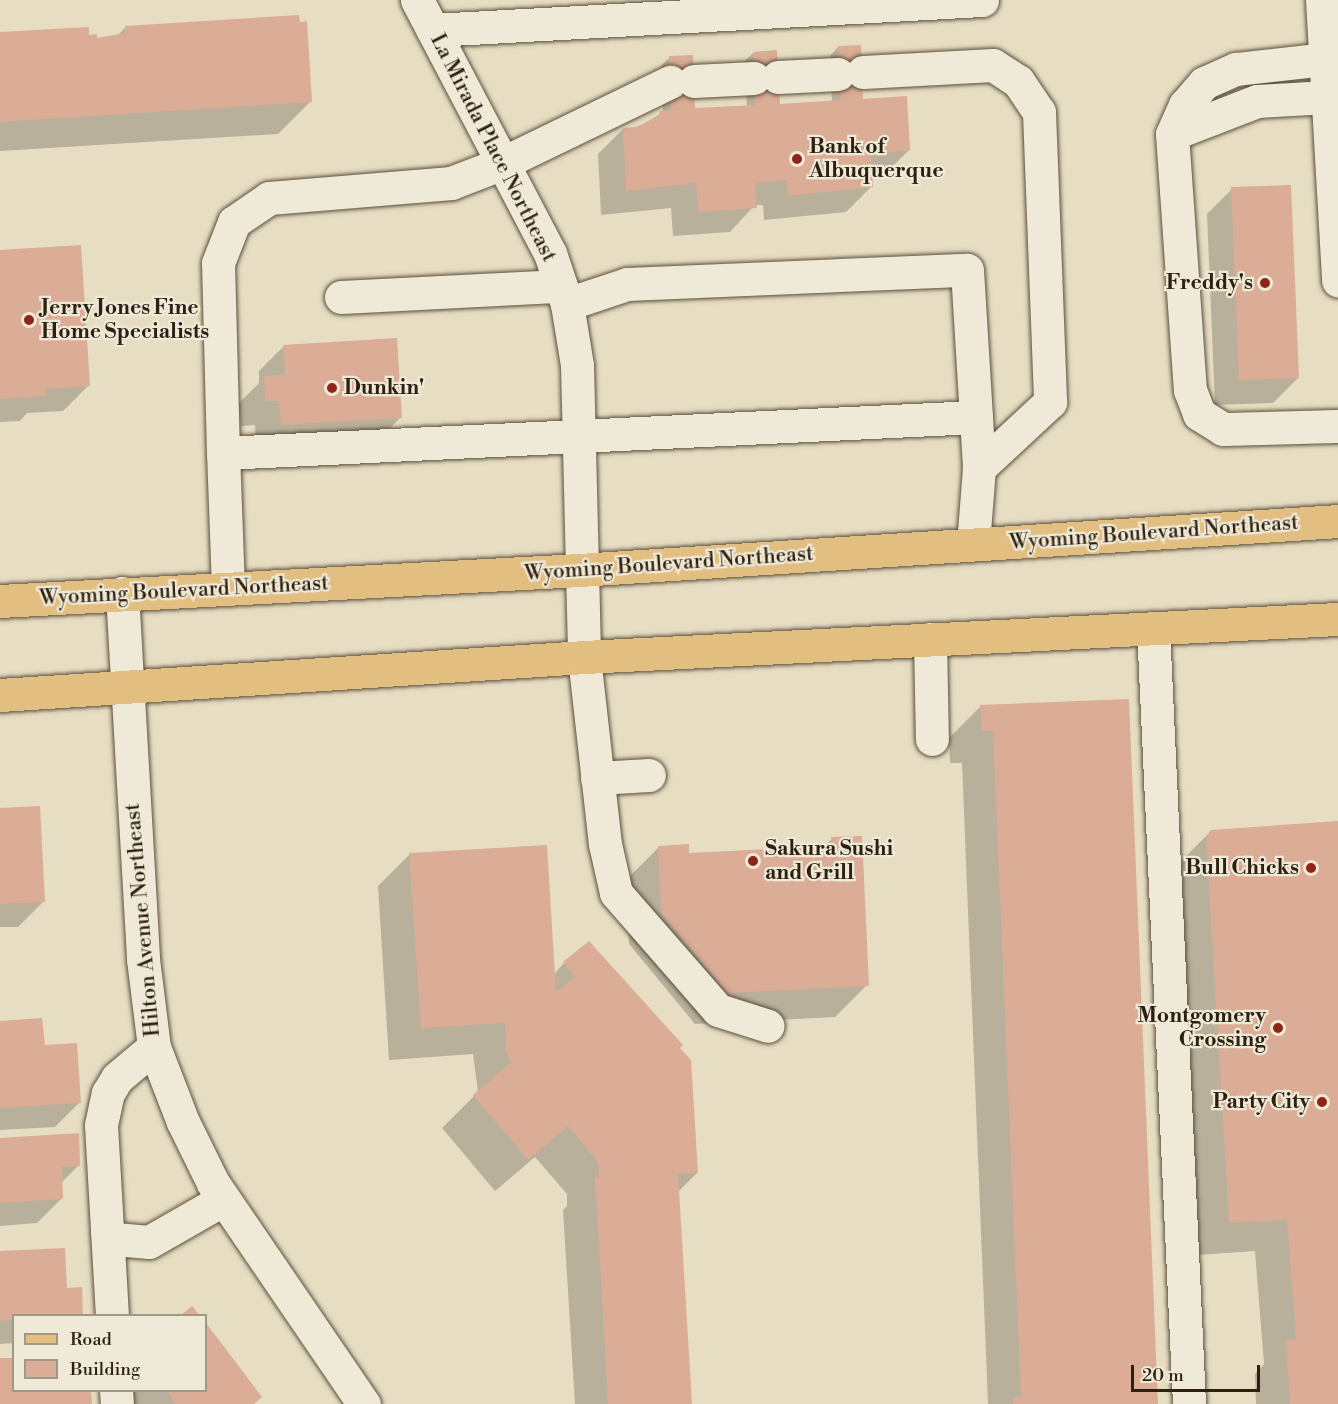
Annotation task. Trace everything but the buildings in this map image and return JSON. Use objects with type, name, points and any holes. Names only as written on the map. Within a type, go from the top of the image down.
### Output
[{"type":"main road","name":"Wyoming Boulevard Northeast","points":[[0,601],[579,570],[1338,521]]},
{"type":"main road","points":[[0,695],[584,657],[1338,619]]},
{"type":"street","name":"La Mirada Place Northeast","points":[[417,0],[550,253],[564,295],[577,365],[579,570],[584,657],[605,844],[616,893],[718,1010],[768,1026]]},
{"type":"street","points":[[433,30],[982,0]]},
{"type":"street","points":[[1322,0],[1338,281]]},
{"type":"street","points":[[1325,59],[1236,69],[1204,83],[1185,105],[1173,134],[1190,390],[1199,414],[1223,429],[1338,426]]},
{"type":"street","points":[[228,588],[219,263],[234,222],[269,198],[452,183],[503,164],[682,81],[993,65],[1018,81],[1039,112],[1050,402],[979,468]]},
{"type":"street","points":[[1173,134],[1257,101],[1327,97]]},
{"type":"street","points":[[341,297],[564,295],[627,284],[967,270],[979,468],[973,544]]},
{"type":"street","points":[[223,453],[578,438],[976,417]]},
{"type":"street","name":"Hilton Avenue Northeast","points":[[122,593],[142,959],[154,1047],[183,1122],[224,1199],[364,1404]]},
{"type":"street","points":[[1153,628],[1189,1404]]},
{"type":"street","points":[[930,639],[932,739]]},
{"type":"street","points":[[597,778],[649,775]]},
{"type":"street","points":[[112,1314],[101,1125],[108,1093],[117,1078],[154,1047]]},
{"type":"street","points":[[107,1232],[115,1239],[149,1242],[224,1199]]},
{"type":"place","name":"Bank of Albuquerque","points":[[797,159]]},
{"type":"place","name":"Freddy's","points":[[1265,283]]},
{"type":"place","name":"Jerry Jones Fine Home Specialists","points":[[29,320]]},
{"type":"place","name":"Dunkin'","points":[[332,388]]},
{"type":"place","name":"Sakura Sushi and Grill","points":[[753,861]]},
{"type":"place","name":"Bull Chicks","points":[[1311,868]]},
{"type":"place","name":"Montgomery Crossing","points":[[1278,1028]]},
{"type":"place","name":"Party City","points":[[1322,1102]]}]
